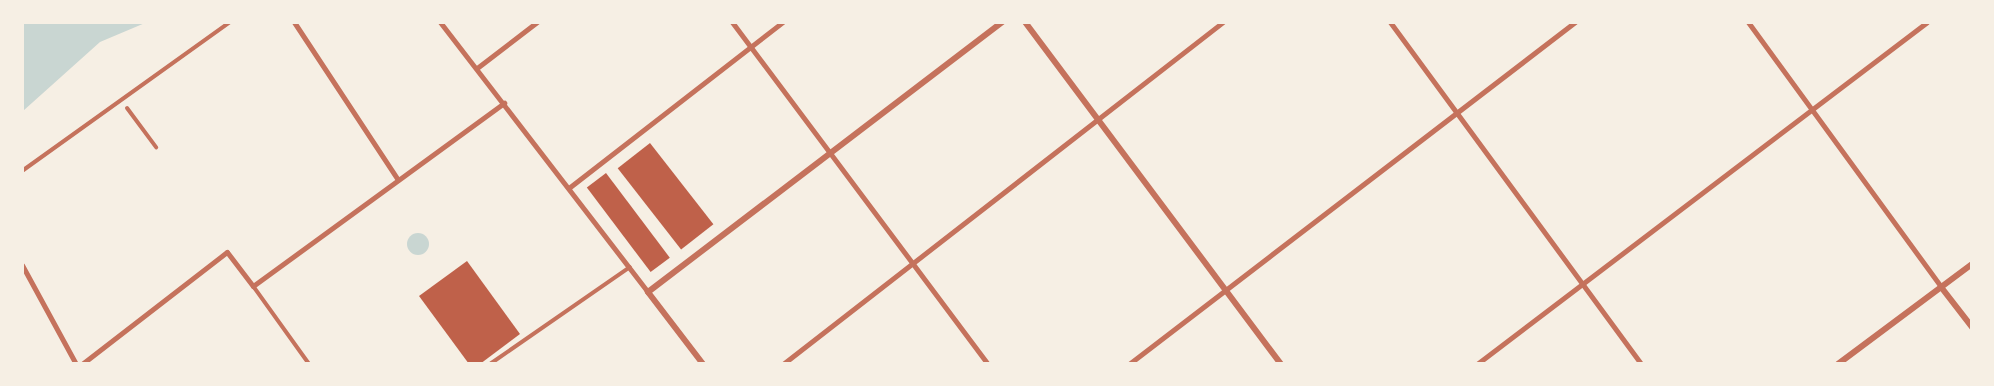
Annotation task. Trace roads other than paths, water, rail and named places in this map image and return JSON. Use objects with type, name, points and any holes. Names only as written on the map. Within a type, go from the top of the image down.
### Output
[{"type":"street","points":[[22,171],[230,22]]},
{"type":"street","points":[[294,22],[398,180]]},
{"type":"street","points":[[440,22],[570,187],[703,364]]},
{"type":"street","points":[[477,68],[537,22]]},
{"type":"street","points":[[732,22],[988,364]]},
{"type":"street","points":[[570,187],[783,22]]},
{"type":"street","points":[[648,292],[830,151],[1003,22]]},
{"type":"street","points":[[1025,22],[1281,364]]},
{"type":"street","points":[[783,364],[1100,121],[1223,22]]},
{"type":"street","points":[[1390,22],[1641,364]]},
{"type":"street","points":[[1129,364],[1227,291],[1455,111],[1575,22]]},
{"type":"street","points":[[1748,22],[1972,327]]},
{"type":"street","points":[[1477,364],[1927,22]]},
{"type":"street","points":[[253,286],[504,103]]},
{"type":"street","points":[[127,108],[156,147]]},
{"type":"street","points":[[82,364],[227,252],[309,364]]},
{"type":"street","points":[[1838,364],[1972,264]]},
{"type":"street","points":[[22,265],[76,364]]},
{"type":"street","points":[[490,364],[630,267]]}]
